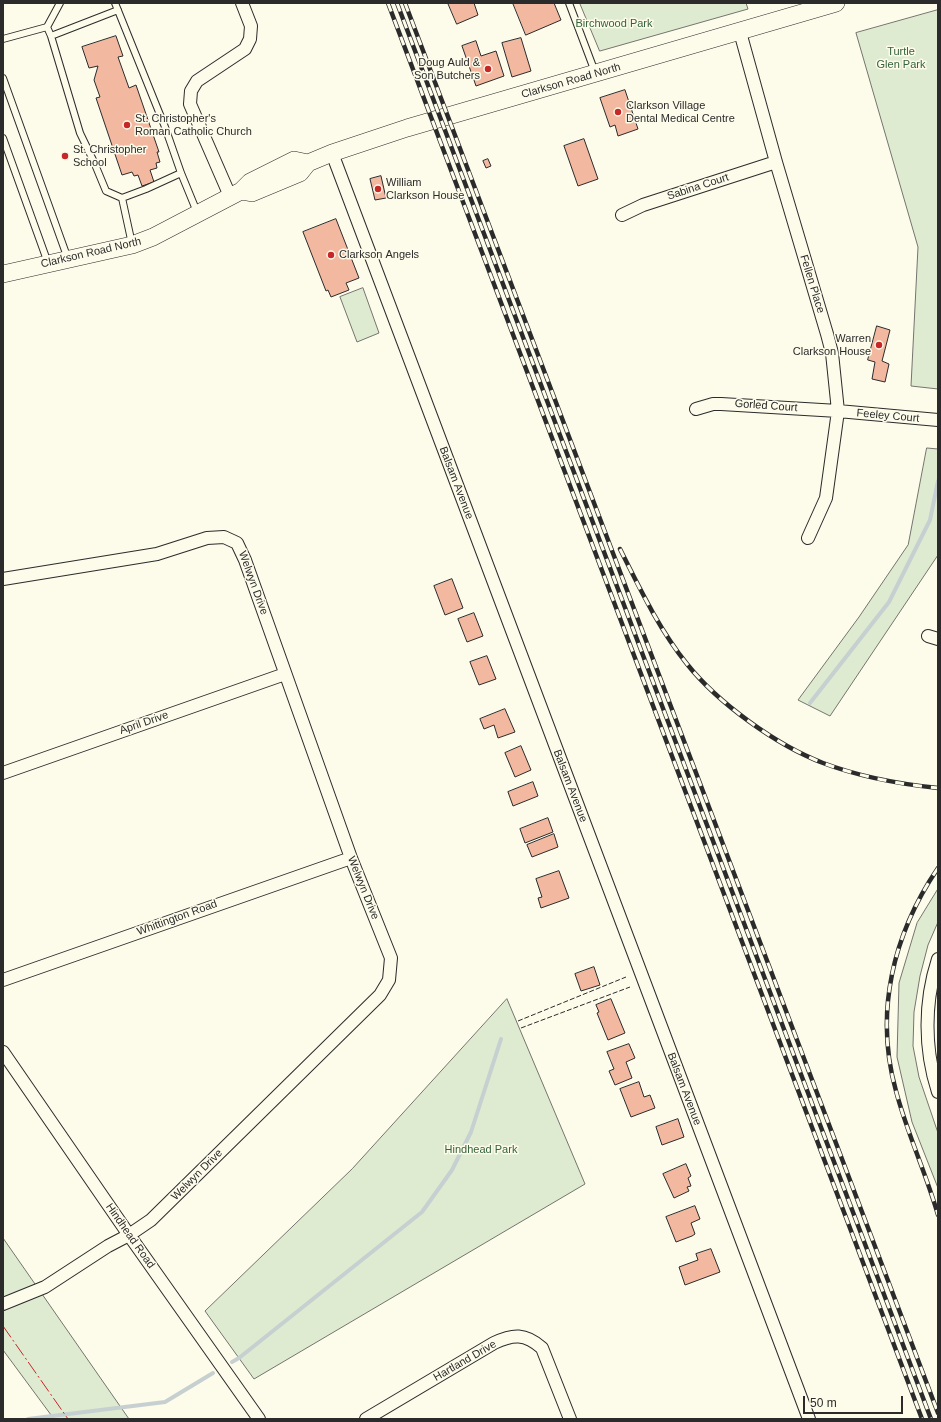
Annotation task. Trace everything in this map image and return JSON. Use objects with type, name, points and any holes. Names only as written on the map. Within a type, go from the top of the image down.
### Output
[{"type":"street","points":[[236,194],[190,104],[191,91],[197,81],[245,49],[250,39],[251,26],[242,3]]},
{"type":"street","name":"Clarkson Road North","points":[[3,274],[132,245],[153,237],[236,194],[252,193],[300,173],[308,163],[332,153],[407,128],[836,3]]},
{"type":"street","name":"Fellen Place","points":[[740,32],[776,162],[832,353],[838,411],[826,498],[808,538]]},
{"type":"street","name":"Balsam Avenue","points":[[332,153],[809,1419]]},
{"type":"street","name":"Sabina Court","points":[[622,215],[643,205],[776,162]]},
{"type":"street","name":"Gorled Court","points":[[696,409],[713,404],[721,404],[838,411]]},
{"type":"street","name":"Feeley Court","points":[[838,411],[938,420]]},
{"type":"street","name":"Welwyn Drive","points":[[3,579],[158,554],[207,538],[224,537],[237,543],[245,560],[350,858],[391,958],[389,980],[380,996],[151,1220],[45,1287],[3,1304]]},
{"type":"street","name":"April Drive","points":[[3,773],[285,674]]},
{"type":"street","name":"Whittington Road","points":[[3,980],[326,865],[350,858]]},
{"type":"street","points":[[938,959],[931,988],[927,1026],[930,1064],[938,1092]]},
{"type":"street","name":"Hindhead Road","points":[[3,1052],[129,1235],[259,1419]]},
{"type":"street","name":"Hartland Drive","points":[[366,1419],[494,1343],[506,1337],[519,1336],[533,1340],[542,1348],[570,1419]]},
{"type":"lane","points":[[3,37],[47,27],[60,3]]},
{"type":"lane","points":[[115,3],[198,214]]},
{"type":"lane","points":[[569,3],[595,74]]},
{"type":"lane","points":[[51,36],[118,10]]},
{"type":"lane","points":[[47,27],[80,133],[106,191],[122,198],[181,173]]},
{"type":"lane","points":[[3,78],[68,259]]},
{"type":"lane","points":[[3,138],[48,263]]},
{"type":"lane","points":[[122,198],[132,245]]},
{"type":"green space","name":"Birchwood Park","points":[[580,3],[746,3],[748,9],[600,51]]},
{"type":"green space","name":"Turtle Glen Park","points":[[938,10],[938,389],[911,386],[918,247],[856,33]]},
{"type":"green space","points":[[363,288],[379,333],[357,342],[340,297]]},
{"type":"green space","points":[[927,448],[938,449],[938,555],[830,716],[798,700],[859,617],[908,545]]},
{"type":"green space","points":[[938,889],[938,922],[928,945],[920,976],[914,1012],[913,1046],[919,1077],[938,1133],[938,1188],[912,1122],[897,1057],[899,983],[917,923]]},
{"type":"green space","name":"Hindhead Park","points":[[507,999],[585,1184],[254,1379],[205,1311],[352,1169]]},
{"type":"green space","points":[[3,1238],[129,1419],[54,1419],[3,1350]]},
{"type":"building","points":[[448,3],[474,3],[478,15],[457,24]]},
{"type":"building","points":[[513,3],[554,3],[561,20],[526,35]]},
{"type":"building","name":"St. Christopher's Roman Catholic Church","points":[[116,36],[123,56],[118,57],[129,88],[136,85],[159,152],[157,152],[160,162],[156,163],[157,168],[150,170],[154,182],[142,186],[138,175],[134,176],[132,172],[122,175],[96,98],[100,97],[94,80],[98,66],[89,68],[82,47]]},
{"type":"building","points":[[521,38],[531,71],[512,77],[502,43]]},
{"type":"building","points":[[476,41],[481,56],[496,51],[504,76],[476,86],[462,46]]},
{"type":"building","name":"Clarkson Village Dental Medical Centre","points":[[625,90],[638,129],[618,136],[615,125],[610,127],[600,98]]},
{"type":"building","points":[[584,139],[598,179],[578,186],[564,146]]},
{"type":"building","points":[[488,159],[491,166],[486,168],[483,161]]},
{"type":"building","name":"William Clarkson House","points":[[381,176],[386,198],[375,200],[370,179]]},
{"type":"building","name":"Clarkson Angels","points":[[336,219],[359,278],[346,283],[349,290],[331,297],[328,290],[326,291],[303,232]]},
{"type":"building","name":"Warren Clarkson House","points":[[877,326],[890,330],[882,361],[889,364],[885,382],[872,379],[875,362],[868,360]]},
{"type":"building","points":[[452,579],[463,608],[445,615],[434,586]]},
{"type":"building","points":[[474,613],[483,636],[467,642],[458,619]]},
{"type":"building","points":[[487,656],[496,679],[479,685],[470,662]]},
{"type":"building","points":[[505,709],[515,732],[498,738],[494,725],[484,729],[480,719]]},
{"type":"building","points":[[521,746],[531,770],[515,777],[505,753]]},
{"type":"building","points":[[533,782],[538,796],[513,806],[508,792]]},
{"type":"building","points":[[548,818],[553,832],[525,843],[520,829]]},
{"type":"building","points":[[554,834],[558,847],[532,857],[527,845]]},
{"type":"building","points":[[559,871],[569,898],[541,908],[538,898],[542,897],[536,879]]},
{"type":"building","points":[[594,967],[600,985],[581,991],[575,974]]},
{"type":"building","points":[[611,999],[625,1033],[608,1040],[597,1013],[599,1012],[596,1005]]},
{"type":"building","points":[[629,1044],[635,1058],[626,1062],[632,1078],[615,1085],[609,1071],[614,1069],[607,1052]]},
{"type":"building","points":[[639,1082],[644,1097],[650,1095],[655,1108],[631,1117],[620,1089]]},
{"type":"building","points":[[678,1119],[684,1137],[662,1145],[656,1127]]},
{"type":"building","points":[[686,1164],[691,1176],[688,1178],[691,1186],[687,1187],[689,1191],[674,1198],[663,1174]]},
{"type":"building","points":[[695,1206],[700,1219],[691,1223],[695,1234],[676,1242],[666,1217]]},
{"type":"building","points":[[711,1249],[720,1272],[685,1285],[679,1267],[698,1260],[696,1254]]},
{"type":"waterway","points":[[810,703],[889,602],[930,520],[938,481]]},
{"type":"waterway","points":[[232,1362],[422,1212],[452,1170],[471,1132],[501,1039]]},
{"type":"waterway","points":[[28,1419],[165,1402],[213,1373]]},
{"type":"railway","points":[[388,3],[922,1419]]},
{"type":"railway","points":[[397,3],[931,1419]]},
{"type":"railway","points":[[405,3],[938,1413]]},
{"type":"railway","points":[[620,549],[650,608],[677,651],[700,679],[731,708],[767,734],[823,763],[880,779],[938,788]]},
{"type":"railway","points":[[938,868],[922,893],[909,920],[899,947],[892,975],[888,1004],[887,1033],[890,1062],[896,1091],[938,1215]]},
{"type":"fence","points":[[518,1021],[626,977]]},
{"type":"fence","points":[[521,1028],[630,987]]},
{"type":"power","points":[[3,1326],[68,1419]]},
{"type":"place","name":"Doug Auld & Son Butchers","points":[[488,69]]},
{"type":"place","name":"Clarkson Village Dental Medical Centre","points":[[618,112]]},
{"type":"place","name":"St. Christopher's Roman Catholic Church","points":[[127,125]]},
{"type":"place","name":"St. Christopher School","points":[[65,156]]},
{"type":"place","name":"William Clarkson House","points":[[378,189]]},
{"type":"place","name":"Clarkson Angels","points":[[331,255]]},
{"type":"place","name":"Warren Clarkson House","points":[[879,345]]}]
